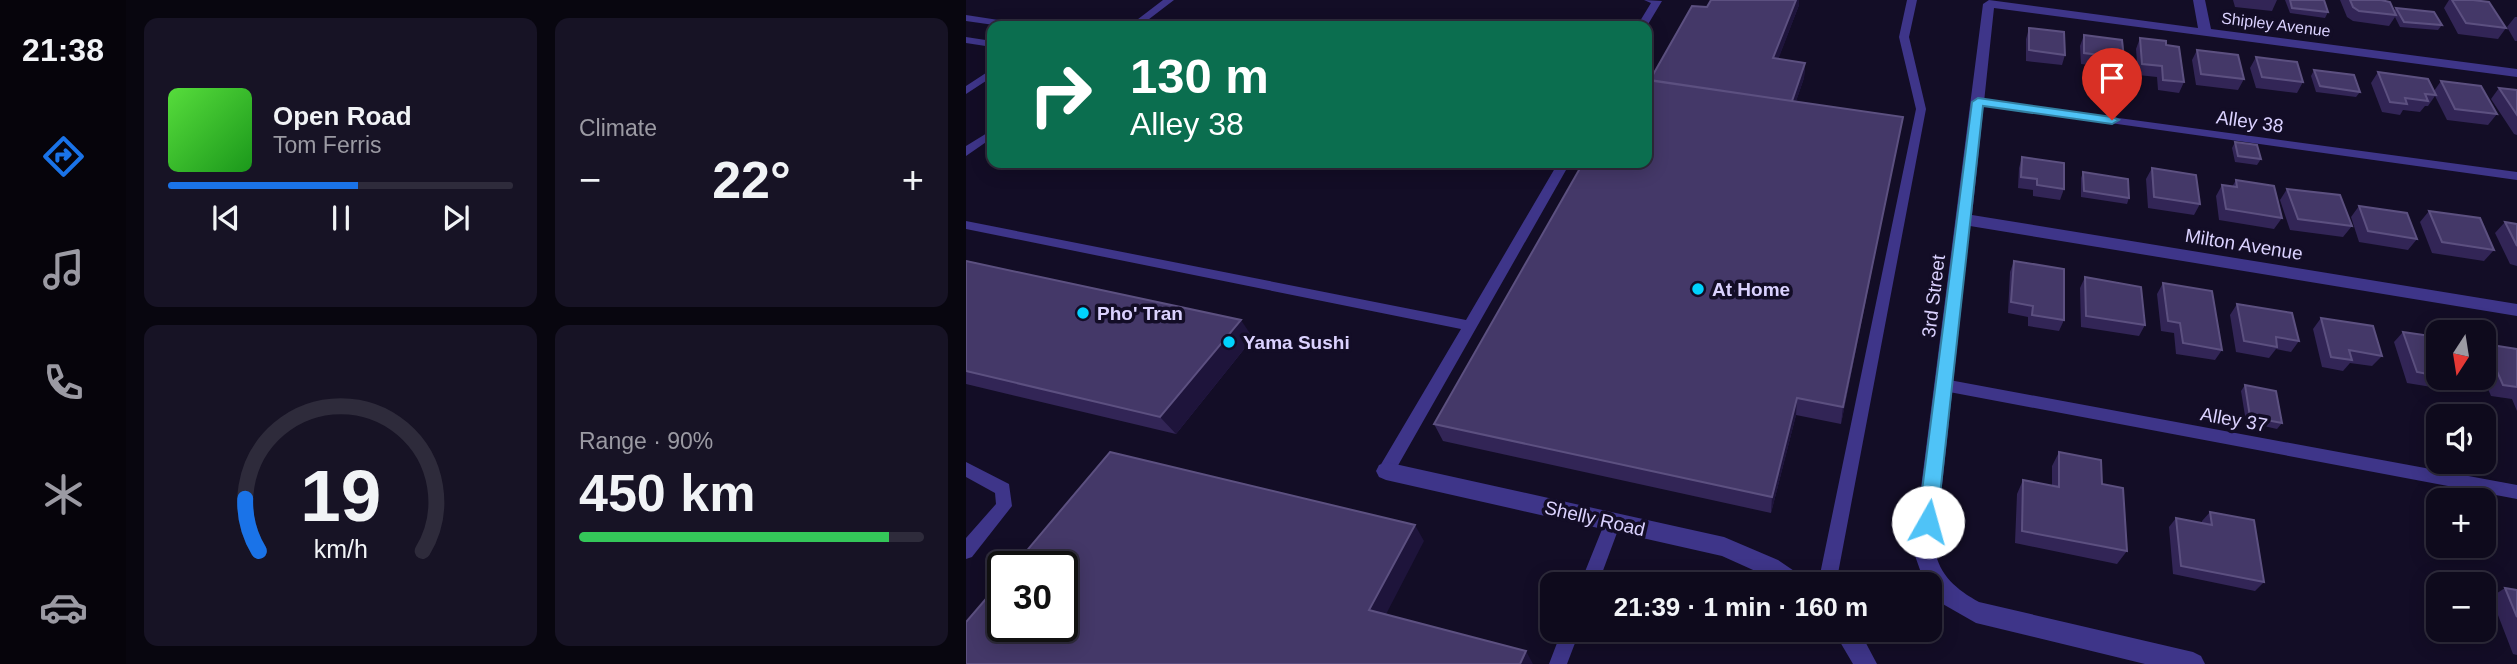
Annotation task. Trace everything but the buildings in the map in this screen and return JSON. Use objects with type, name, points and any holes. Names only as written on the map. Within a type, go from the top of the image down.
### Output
[{"type":"street","points":[[2199,0],[2205,33]]},
{"type":"street","name":"Shipley Avenue","points":[[1989,4],[2517,73]]},
{"type":"street","name":"3rd Street","points":[[1989,4],[1924,550],[1925,566],[1954,602],[1976,612],[2193,664]]},
{"type":"street","name":"Milton Avenue","points":[[1963,219],[2517,310]]},
{"type":"street","name":"Shelly Road","points":[[1386,471],[1724,547],[1777,572]]},
{"type":"street","points":[[1851,642],[1865,664]]},
{"type":"lane","points":[[1141,21],[1169,0]]},
{"type":"lane","points":[[1645,21],[1657,1],[1648,0]]},
{"type":"lane","points":[[1829,572],[1922,110],[1904,37],[1912,0]]},
{"type":"lane","points":[[966,18],[987,21]]},
{"type":"lane","points":[[966,40],[987,43]]},
{"type":"lane","points":[[966,91],[987,76]]},
{"type":"lane","name":"Alley 38","points":[[1978,102],[2517,176]]},
{"type":"lane","points":[[966,152],[987,136]]},
{"type":"lane","points":[[1386,471],[1561,168]]},
{"type":"lane","points":[[966,225],[1470,326]]},
{"type":"lane","name":"Alley 37","points":[[1944,384],[2517,492]]},
{"type":"lane","points":[[966,469],[1003,489],[1004,506],[966,551]]},
{"type":"lane","points":[[1594,572],[1613,522]]},
{"type":"lane","points":[[1558,664],[1566,642]]},
{"type":"place","name":"At Home","points":[[1698,289]]},
{"type":"place","name":"Pho' Tran","points":[[1083,313]]},
{"type":"place","name":"Yama Sushi","points":[[1229,342]]},
{"type":"route","points":[[1928,522],[1978,102],[2112,120]]}]
